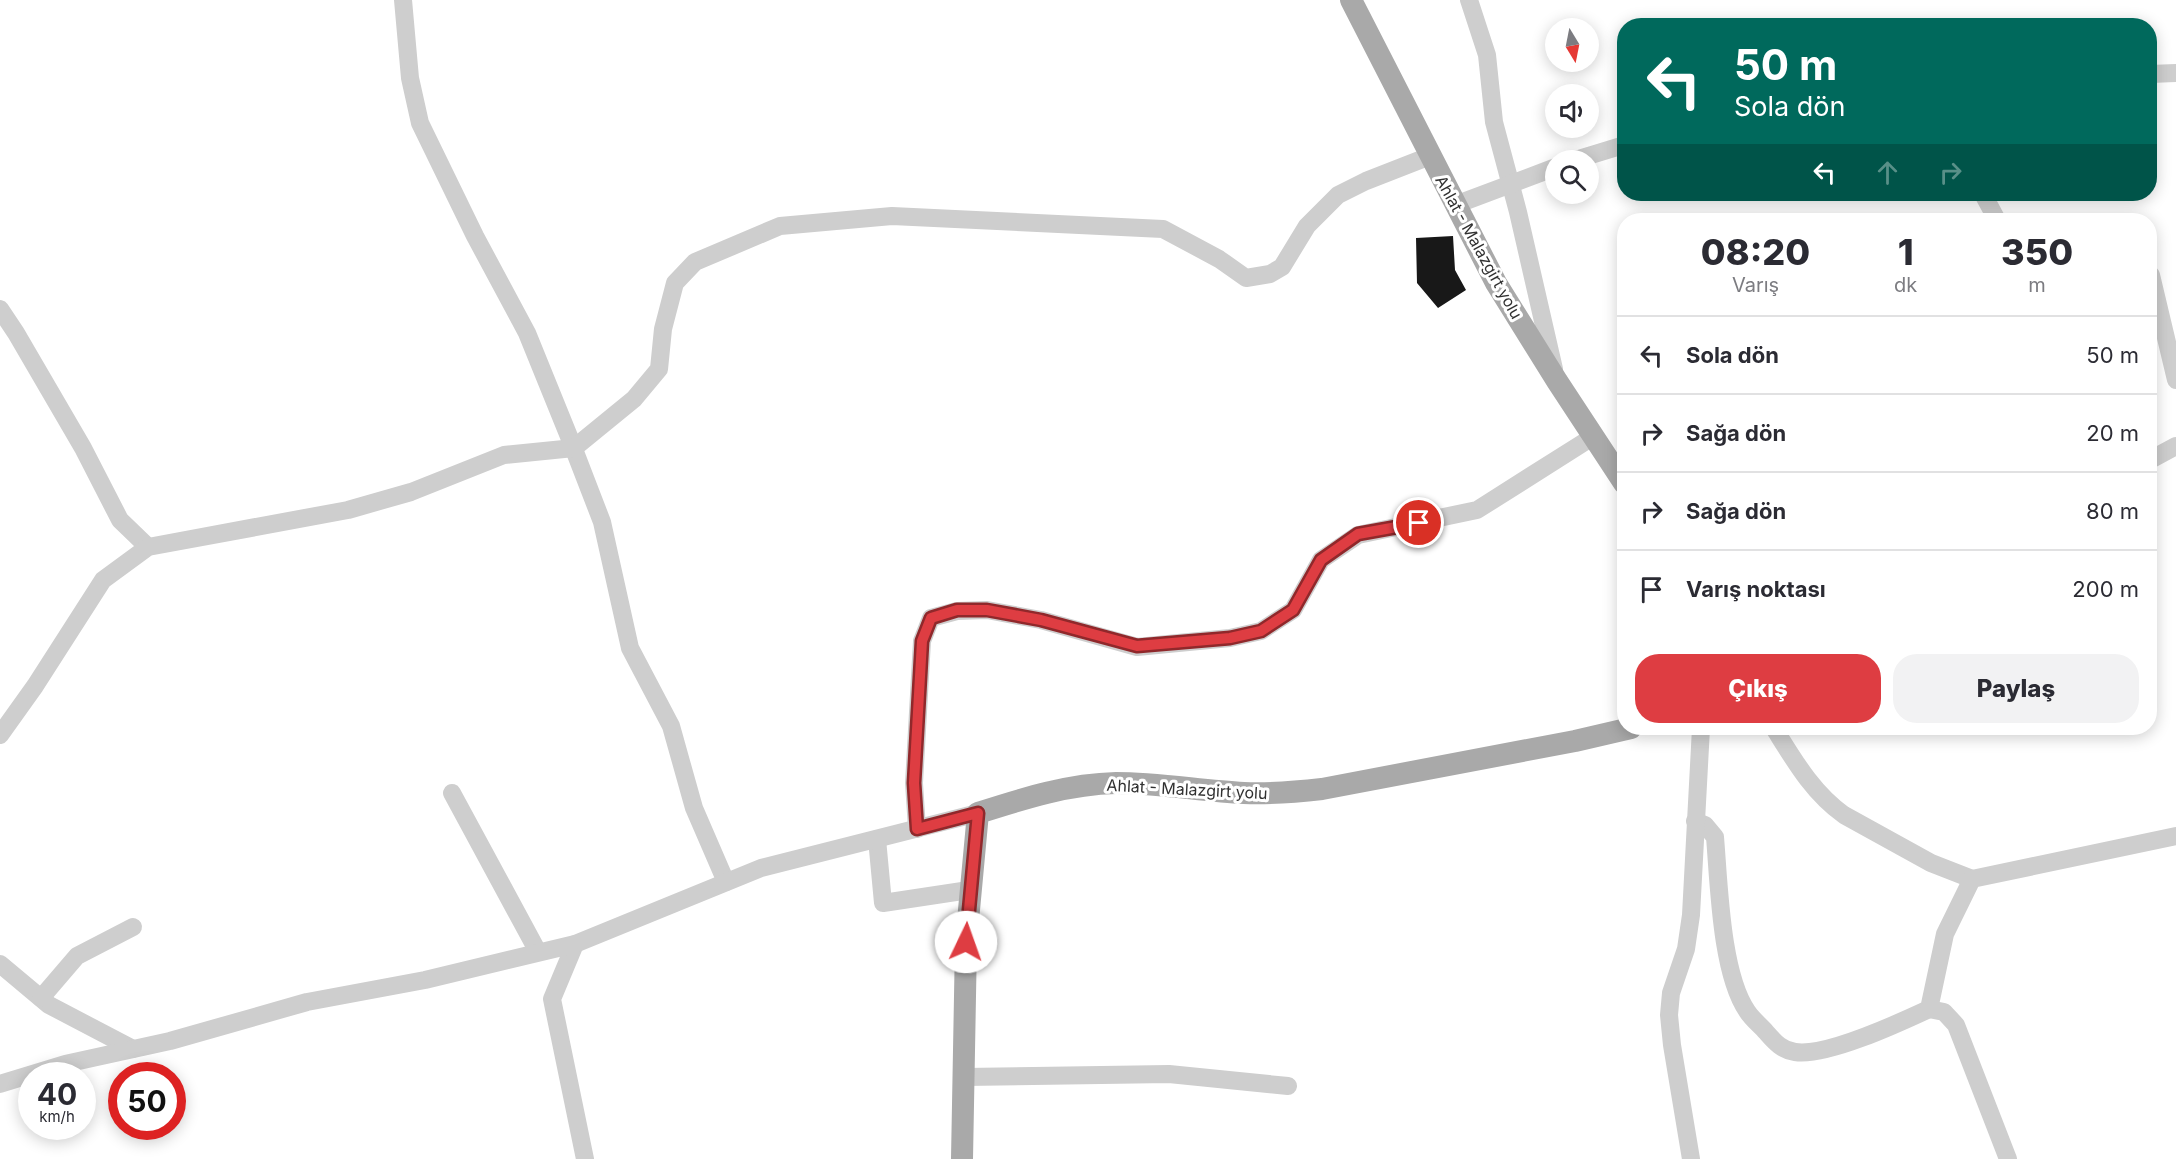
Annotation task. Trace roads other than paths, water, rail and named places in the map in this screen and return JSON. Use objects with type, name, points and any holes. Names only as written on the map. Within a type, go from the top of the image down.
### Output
[{"type":"main road","name":"Ahlat - Malazgirt yolu","points":[[1351,0],[1496,283],[1617,472]]},
{"type":"main road","name":"Ahlat - Malazgirt yolu","points":[[978,813],[1055,791],[1116,783],[1245,793],[1283,793],[1322,789],[1617,731]]},
{"type":"main road","points":[[962,1159],[969,890],[978,813]]},
{"type":"street","points":[[403,0],[410,78],[420,123],[527,333],[574,448],[602,522],[630,648],[671,726],[694,808],[726,882]]},
{"type":"street","points":[[1469,0],[1487,55],[1494,122],[1557,381]]},
{"type":"street","points":[[2157,74],[2176,73]]},
{"type":"street","points":[[1599,153],[1617,147]]},
{"type":"street","points":[[0,735],[104,580],[148,548],[348,510],[411,492],[504,455],[574,448],[634,399],[659,369],[663,329],[675,283],[695,262],[780,226],[892,216],[1163,229],[1219,259],[1246,278],[1270,274],[1282,267],[1307,226],[1338,195],[1366,181],[1430,156]]},
{"type":"street","points":[[1455,205],[1510,182],[1545,171]]},
{"type":"street","points":[[2157,300],[2176,380]]},
{"type":"street","points":[[0,309],[83,448],[120,520],[148,548]]},
{"type":"street","points":[[917,829],[914,783],[922,641],[931,618],[957,610],[987,610],[1041,620],[1137,646],[1230,638],[1261,631],[1293,610],[1321,560],[1358,534],[1477,510],[1594,436]]},
{"type":"street","points":[[2157,456],[2176,446]]},
{"type":"street","points":[[1691,1159],[1669,1015],[1671,993],[1686,949],[1691,915],[1701,735]]},
{"type":"street","points":[[1779,735],[1811,785],[1833,807],[1931,863],[1972,879],[2176,836]]},
{"type":"street","points":[[452,793],[538,952]]},
{"type":"street","points":[[0,1084],[65,1064],[170,1041],[307,1002],[426,980],[574,944],[761,868],[978,813]]},
{"type":"street","points":[[1695,821],[1706,825],[1715,837],[1724,933],[1732,975],[1738,992],[1747,1011],[1778,1046],[1796,1053],[1808,1053],[1847,1043],[1888,1028],[1929,1009],[1944,1012],[1956,1025],[2008,1159]]},
{"type":"street","points":[[877,839],[883,903],[969,890]]},
{"type":"street","points":[[1929,1009],[1945,934],[1972,879]]},
{"type":"street","points":[[41,998],[77,956],[133,927]]},
{"type":"street","points":[[574,944],[552,999],[585,1159]]},
{"type":"street","points":[[0,964],[41,998],[83,1024],[133,1049]]},
{"type":"street","points":[[964,1077],[1168,1074],[1287,1086]]}]
